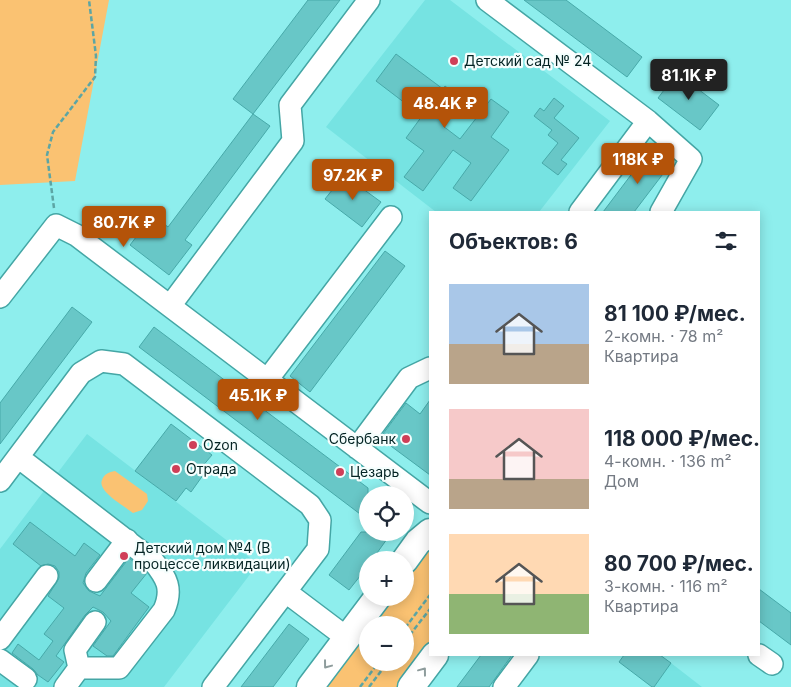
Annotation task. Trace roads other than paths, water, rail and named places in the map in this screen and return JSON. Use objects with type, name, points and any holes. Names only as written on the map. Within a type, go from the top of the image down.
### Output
[{"type":"main road","points":[[412,551],[418,542],[429,533]]},
{"type":"main road","points":[[310,687],[371,606]]},
{"type":"main road","points":[[411,687],[434,656]]},
{"type":"street","points":[[170,306],[293,141],[290,105],[369,0]]},
{"type":"street","points":[[487,0],[648,121],[691,159],[662,211]]},
{"type":"street","points":[[581,211],[648,121]]},
{"type":"street","points":[[267,380],[391,217]]},
{"type":"street","points":[[0,297],[56,224],[76,234],[429,502]]},
{"type":"street","points":[[0,481],[81,373],[102,361],[124,364],[310,505],[320,520],[318,549],[213,687]]},
{"type":"street","points":[[357,448],[409,378],[429,368]]},
{"type":"street","points":[[18,457],[153,561],[167,583],[168,600],[164,610],[118,668],[79,668]]},
{"type":"street","points":[[96,581],[126,540]]},
{"type":"street","points":[[0,639],[47,576]]},
{"type":"street","points":[[286,592],[347,638]]},
{"type":"street","points":[[65,687],[79,668],[75,650],[95,622]]},
{"type":"street","points":[[504,687],[527,656]]},
{"type":"street","points":[[0,660],[28,684]]},
{"type":"place","name":"Детский сад № 24","points":[[454,61]]},
{"type":"place","name":"Сбербанк","points":[[406,439]]},
{"type":"place","name":"Ozon","points":[[193,445]]},
{"type":"place","name":"Отрада","points":[[176,469]]},
{"type":"place","name":"Цезарь","points":[[340,472]]},
{"type":"place","name":"Детский дом №4 (В процессе ликвидации)","points":[[124,556]]}]
